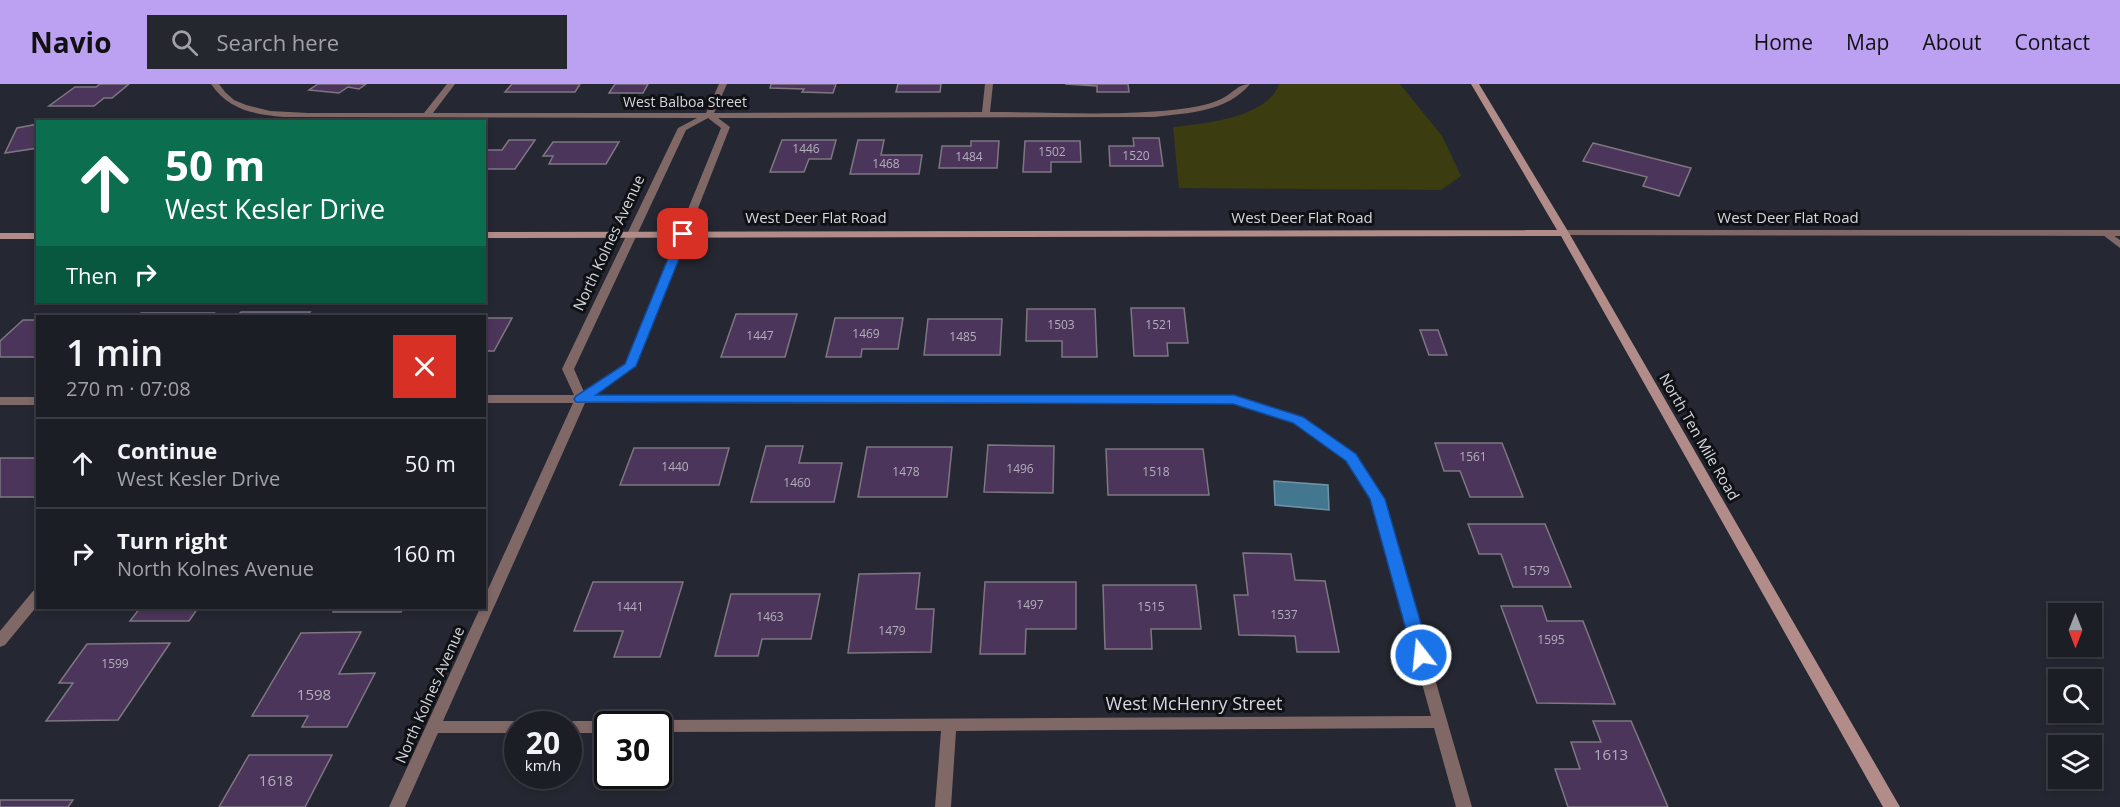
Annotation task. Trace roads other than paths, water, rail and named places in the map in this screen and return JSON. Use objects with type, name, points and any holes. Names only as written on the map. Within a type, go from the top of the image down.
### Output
[{"type":"main road","name":"North Ten Mile Road","points":[[1475,84],[1564,233],[1892,807]]},
{"type":"main road","name":"West Deer Flat Road","points":[[486,235],[1564,233]]},
{"type":"main road","points":[[0,236],[36,236]]},
{"type":"street","name":"West Balboa Street","points":[[215,84],[219,94],[243,107],[279,115],[426,116],[1154,114],[1192,111],[1224,101],[1242,90],[1246,84]]},
{"type":"street","points":[[426,116],[451,84]]},
{"type":"street","points":[[581,399],[630,366],[726,127],[709,115],[723,84]]},
{"type":"street","points":[[986,114],[989,84]]},
{"type":"street","name":"North Kolnes Avenue","points":[[397,807],[581,399],[568,369],[682,128],[709,115]]},
{"type":"street","name":"West Deer Flat Road","points":[[1564,233],[2120,233]]},
{"type":"street","points":[[2106,233],[2120,245]]},
{"type":"street","points":[[486,399],[1234,400],[1298,420],[1351,457],[1377,499],[1464,807]]},
{"type":"street","points":[[0,401],[36,401]]},
{"type":"street","points":[[0,641],[36,597]]},
{"type":"street","name":"West McHenry Street","points":[[672,726],[1440,722]]},
{"type":"street","points":[[943,807],[948,726]]},
{"type":"street","points":[[433,727],[504,727]]},
{"type":"water","points":[[1274,481],[1328,485],[1329,510],[1275,505]]}]
